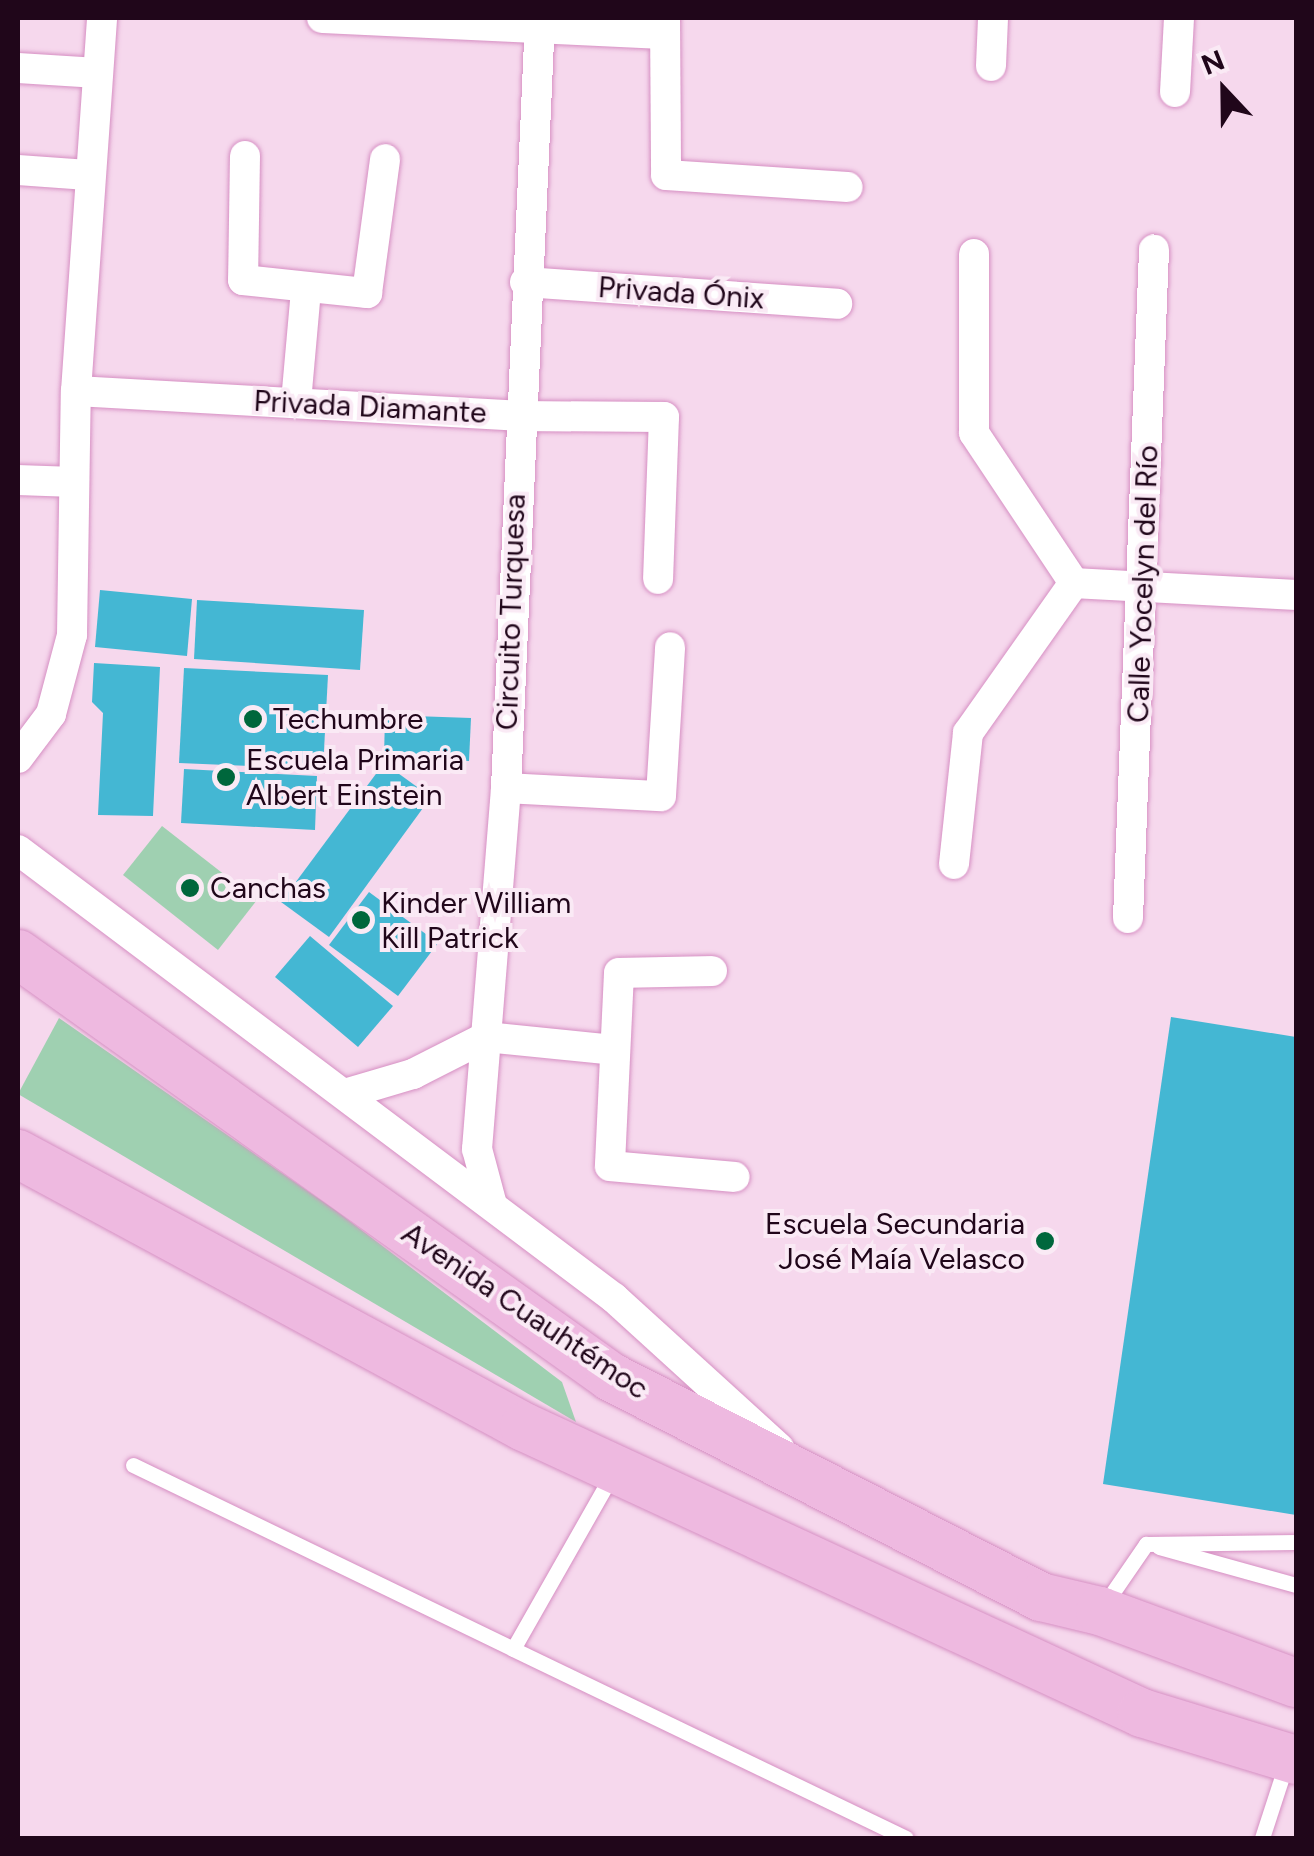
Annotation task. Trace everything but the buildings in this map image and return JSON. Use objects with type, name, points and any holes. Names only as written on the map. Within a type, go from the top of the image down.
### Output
[{"type":"main road","name":"Avenida Cuauhtémoc","points":[[18,954],[611,1377],[1041,1597],[1100,1611],[1296,1683]]},
{"type":"main road","points":[[18,1154],[524,1428],[1142,1713],[1292,1759]]},
{"type":"street","points":[[18,758],[50,714],[72,635],[76,392],[88,175],[102,18]]},
{"type":"street","points":[[322,18],[664,26],[666,175],[848,187]]},
{"type":"street","points":[[991,66],[993,18]]},
{"type":"street","points":[[1174,92],[1179,18]]},
{"type":"street","name":"Circuito Turquesa","points":[[492,1204],[477,1149],[506,788],[518,416],[539,24]]},
{"type":"street","points":[[18,68],[98,73]]},
{"type":"street","points":[[245,156],[243,280],[306,290],[367,293],[385,159]]},
{"type":"street","points":[[18,170],[88,175]]},
{"type":"street","name":"Calle Yocelyn del Río","points":[[1128,918],[1144,588],[1154,250]]},
{"type":"street","points":[[974,254],[974,434],[1074,583]]},
{"type":"street","name":"Privada Ónix","points":[[525,282],[837,304]]},
{"type":"street","points":[[296,402],[306,290]]},
{"type":"street","name":"Privada Diamante","points":[[76,392],[518,416],[664,418],[658,579]]},
{"type":"street","points":[[18,480],[74,482]]},
{"type":"street","points":[[1074,583],[1296,595]]},
{"type":"street","points":[[954,864],[968,734],[1074,583]]},
{"type":"street","points":[[506,788],[661,796],[670,647]]},
{"type":"street","points":[[18,850],[614,1298],[814,1481]]},
{"type":"street","points":[[712,972],[619,973],[610,1166],[734,1176]]},
{"type":"street","points":[[345,1094],[413,1074],[486,1037],[613,1050]]},
{"type":"lane","points":[[134,1464],[906,1838]]},
{"type":"lane","points":[[513,1649],[615,1469]]},
{"type":"lane","points":[[1146,1544],[1296,1542]]},
{"type":"lane","points":[[1100,1611],[1146,1544]]},
{"type":"lane","points":[[1146,1544],[1296,1584]]},
{"type":"lane","points":[[1262,1838],[1292,1759]]},
{"type":"green space","name":"Canchas","points":[[162,826],[257,900],[218,950],[123,875]]},
{"type":"green space","points":[[59,1018],[335,1210],[562,1382],[576,1422],[18,1094]]},
{"type":"place","name":"Techumbre","points":[[253,719]]},
{"type":"place","name":"Escuela Primaria Albert Einstein","points":[[226,777]]},
{"type":"place","name":"Canchas","points":[[190,888]]},
{"type":"place","name":"Kinder William Kill Patrick","points":[[361,920]]},
{"type":"place","name":"Escuela Secundaria José Maía Velasco","points":[[1045,1241]]}]
